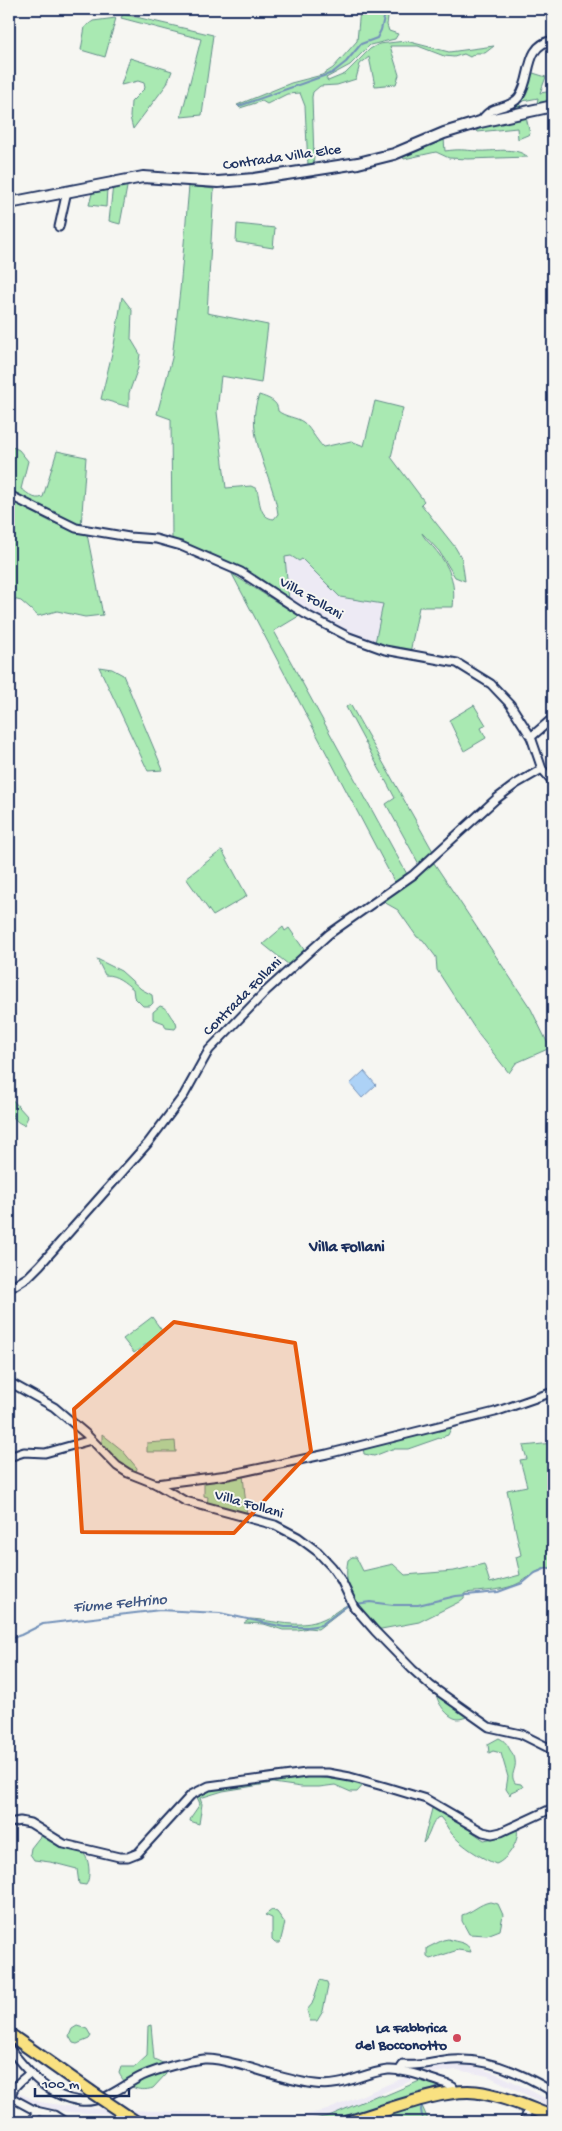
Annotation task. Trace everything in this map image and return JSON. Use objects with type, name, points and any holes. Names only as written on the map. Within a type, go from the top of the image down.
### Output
[{"type":"main road","name":"Contrada Villa Elce","points":[[9,203],[143,177],[218,182],[358,162],[394,154],[444,133],[480,122],[553,106]]},
{"type":"main road","points":[[9,2034],[136,2122]]},
{"type":"main road","points":[[348,2122],[435,2096],[466,2091],[488,2094],[553,2117]]},
{"type":"street","points":[[480,122],[489,112],[510,104],[518,98],[526,82],[536,48],[544,42],[553,40]]},
{"type":"street","points":[[59,227],[66,191]]},
{"type":"street","name":"Villa Follani","points":[[9,495],[76,528],[129,537],[156,538],[181,546],[242,572],[305,614],[349,637],[385,650],[457,663],[491,684],[510,704],[531,737],[542,769],[553,782]]},
{"type":"street","points":[[531,737],[553,718]]},
{"type":"street","name":"Contrada Follani","points":[[9,1289],[28,1277],[40,1265],[148,1143],[184,1095],[210,1050],[266,991],[331,932],[413,875],[496,799],[516,784],[542,769]]},
{"type":"street","name":"Villa Follani","points":[[9,1382],[54,1407],[128,1474],[156,1484],[185,1500],[275,1525],[298,1537],[318,1552],[332,1567],[341,1580],[354,1607],[375,1631],[431,1686],[488,1728],[521,1734],[553,1750]]},
{"type":"street","points":[[156,1484],[228,1474],[327,1454],[495,1412],[553,1392]]},
{"type":"street","points":[[9,1457],[24,1452],[45,1453],[91,1440]]},
{"type":"street","points":[[9,1823],[20,1821],[30,1823],[64,1844],[128,1857],[138,1853],[186,1799],[209,1786],[306,1773],[328,1773],[350,1777],[426,1799],[449,1811],[470,1826],[492,1834],[501,1832],[553,1808]]},
{"type":"street","points":[[9,2048],[42,2084],[62,2096],[74,2100],[92,2101],[109,2095],[142,2076],[205,2059],[222,2060],[297,2081],[324,2085],[343,2084],[384,2071],[399,2071],[447,2084],[453,2087],[455,2092]]},
{"type":"street","points":[[399,2071],[403,2066],[420,2066],[453,2060],[488,2063],[543,2085],[553,2092]]},
{"type":"street","points":[[30,2073],[14,2087],[11,2096],[14,2100],[36,2111],[54,2115],[65,2122]]},
{"type":"street","points":[[524,2122],[529,2108]]},
{"type":"street","points":[[33,2122],[36,2111]]},
{"type":"highlighted area","points":[[174,1322],[295,1343],[311,1451],[234,1533],[82,1532],[74,1409]]},
{"type":"shaded area","points":[[289,555],[296,560],[302,559],[340,597],[384,604],[375,643],[327,623],[289,601],[285,557]]},
{"type":"shaded area","points":[[447,2065],[473,2066],[500,2075],[553,2102],[553,2108],[488,2076],[457,2070],[427,2074],[329,2116],[298,2122],[67,2112],[39,2107],[9,2095],[9,2089],[40,2102],[81,2108],[296,2117],[327,2110],[415,2073]]},
{"type":"green space","points":[[360,9],[389,9],[387,25],[389,31],[398,34],[395,39],[370,45],[350,65],[326,78],[328,81],[345,74],[370,49],[379,44],[406,41],[449,52],[494,46],[485,53],[476,53],[470,57],[464,54],[454,57],[444,56],[418,46],[390,46],[399,75],[396,84],[375,86],[369,57],[360,64],[356,79],[337,85],[320,86],[313,92],[312,97],[314,158],[313,164],[308,165],[305,106],[300,93],[287,94],[267,104],[262,101],[240,108],[237,105],[291,83],[322,75],[333,68],[357,41]]},
{"type":"green space","points":[[123,14],[213,35],[202,115],[181,117],[201,39],[121,18]]},
{"type":"green space","points":[[116,18],[105,57],[81,50],[85,27],[93,21]]},
{"type":"green space","points":[[130,58],[172,71],[167,84],[133,129],[130,117],[131,102],[145,88],[144,83],[138,81],[121,85]]},
{"type":"green space","points":[[530,72],[546,77],[540,93],[553,91],[553,101],[537,104],[538,98],[518,102],[522,108],[492,114],[511,105]]},
{"type":"green space","points":[[526,117],[530,134],[518,139],[517,128],[478,132],[475,128]]},
{"type":"green space","points":[[444,139],[445,151],[504,150],[517,152],[528,157],[449,158],[436,152],[404,159],[401,153]]},
{"type":"green space","points":[[128,182],[120,224],[109,221],[113,185]]},
{"type":"green space","points":[[189,186],[214,189],[207,313],[268,325],[261,383],[221,376],[217,412],[226,488],[251,486],[257,489],[261,508],[265,516],[274,519],[278,514],[257,440],[255,410],[259,395],[274,402],[281,413],[303,422],[323,447],[351,441],[364,446],[375,401],[403,408],[391,457],[424,501],[421,504],[455,547],[462,559],[465,581],[455,577],[439,551],[422,533],[448,568],[453,582],[454,598],[453,607],[419,607],[410,653],[375,643],[383,604],[340,597],[302,559],[299,561],[291,556],[285,557],[289,601],[241,571],[172,540],[171,419],[157,414],[172,358]]},
{"type":"green space","points":[[107,188],[106,207],[89,205],[93,190]]},
{"type":"green space","points":[[237,224],[275,228],[273,248],[236,242]]},
{"type":"green space","points":[[122,297],[132,310],[131,339],[140,354],[138,368],[129,393],[129,407],[101,399],[114,345]]},
{"type":"green space","points":[[9,445],[19,450],[28,461],[21,489],[36,498],[43,497],[57,451],[86,457],[81,527],[9,492]]},
{"type":"green space","points":[[9,500],[51,522],[87,534],[103,615],[85,617],[57,611],[38,616],[21,601],[9,598]]},
{"type":"green space","points":[[232,574],[299,616],[274,631],[408,876],[396,885]]},
{"type":"green space","points":[[99,667],[112,669],[123,675],[163,770],[148,771]]},
{"type":"green space","points":[[350,704],[434,853],[420,866],[386,804],[395,798],[346,707]]},
{"type":"green space","points":[[474,705],[486,725],[481,728],[486,738],[464,751],[449,720]]},
{"type":"green space","points":[[222,850],[247,896],[213,916],[186,878]]},
{"type":"green space","points":[[434,863],[531,1009],[550,1048],[516,1063],[509,1073],[479,1035],[437,970],[436,957],[423,940],[417,937],[398,910],[382,901]]},
{"type":"green space","points":[[283,927],[285,931],[289,928],[305,951],[289,965],[263,944]]},
{"type":"green space","points":[[97,959],[121,971],[141,989],[152,995],[153,1003],[150,1006],[143,1006],[134,997],[133,989],[117,978],[105,975]]},
{"type":"green space","points":[[160,1006],[176,1022],[177,1026],[175,1029],[166,1028],[164,1023],[153,1019],[153,1012]]},
{"type":"green space","points":[[9,1096],[28,1117],[24,1125],[13,1117]]},
{"type":"green space","points":[[152,1317],[163,1332],[134,1353],[123,1339]]},
{"type":"green space","points":[[453,1424],[448,1435],[408,1449],[392,1449],[374,1456],[364,1454],[363,1447]]},
{"type":"green space","points":[[102,1434],[122,1450],[137,1468],[136,1474],[119,1465],[102,1448]]},
{"type":"green space","points":[[175,1441],[176,1452],[147,1452],[147,1443]]},
{"type":"green space","points":[[553,1443],[553,1567],[542,1569],[520,1583],[509,1587],[465,1593],[464,1598],[459,1602],[419,1622],[376,1630],[357,1606],[349,1590],[347,1580],[348,1560],[356,1557],[363,1571],[393,1564],[405,1575],[454,1571],[484,1564],[490,1583],[520,1575],[516,1557],[521,1555],[507,1490],[527,1486],[520,1460],[527,1459],[523,1446]]},
{"type":"green space","points":[[243,1475],[247,1516],[207,1506],[208,1497],[204,1496],[204,1482]]},
{"type":"green space","points":[[349,1605],[318,1629],[283,1630],[264,1624],[244,1623],[250,1619],[286,1624],[305,1624],[326,1618]]},
{"type":"green space","points":[[436,1692],[470,1716],[458,1719],[450,1716],[440,1704]]},
{"type":"green space","points":[[499,1738],[506,1743],[515,1759],[513,1780],[523,1787],[511,1792],[510,1795],[506,1789],[508,1777],[501,1753],[493,1751],[489,1753],[488,1744]]},
{"type":"green space","points":[[315,1777],[365,1783],[357,1792],[351,1792],[335,1785],[301,1787],[273,1783],[223,1791],[200,1798],[202,1804],[199,1824],[190,1821],[200,1804],[198,1799],[193,1796],[218,1785]]},
{"type":"green space","points":[[433,1805],[484,1840],[503,1836],[517,1829],[517,1839],[512,1850],[504,1859],[496,1864],[478,1855],[461,1843],[440,1817],[435,1821],[423,1843]]},
{"type":"green space","points":[[42,1834],[84,1854],[89,1870],[86,1885],[79,1884],[77,1869],[34,1860],[30,1854],[31,1848]]},
{"type":"green space","points":[[490,1902],[498,1904],[503,1915],[500,1930],[487,1935],[469,1934],[462,1921],[462,1915]]},
{"type":"green space","points":[[272,1910],[277,1912],[285,1923],[280,1943],[275,1943],[272,1940],[272,1918],[265,1915]]},
{"type":"green space","points":[[448,1939],[465,1944],[470,1948],[471,1952],[458,1950],[430,1959],[427,1957],[427,1948]]},
{"type":"green space","points":[[320,1980],[327,1982],[328,1986],[323,2011],[317,2021],[310,2021],[307,2010],[312,2004]]},
{"type":"green space","points":[[151,2025],[154,2059],[165,2064],[166,2074],[153,2088],[142,2090],[128,2085],[119,2073],[121,2067],[135,2067],[147,2056],[148,2026]]},
{"type":"green space","points":[[77,2026],[87,2029],[91,2036],[89,2039],[77,2044],[73,2043],[69,2036],[72,2029]]},
{"type":"green space","points":[[422,2080],[441,2086],[441,2089],[338,2122],[299,2122],[329,2116],[378,2095],[384,2096]]},
{"type":"green space","points":[[419,2105],[422,2106],[429,2122],[364,2122]]},
{"type":"green space","points":[[132,2116],[244,2121],[142,2122]]},
{"type":"water","points":[[364,1071],[376,1085],[362,1098],[350,1084]]},
{"type":"waterway","points":[[239,106],[332,73],[346,62],[361,44],[377,38],[386,9]]},
{"type":"waterway","name":"Fiume Feltrino","points":[[356,1604],[370,1602],[393,1605],[418,1605],[456,1596],[498,1592],[523,1583],[535,1573],[547,1568],[553,1569]]},
{"type":"waterway","name":"Fiume Feltrino","points":[[9,1639],[43,1624],[160,1610],[220,1613],[284,1627],[308,1627],[321,1625],[348,1605]]},
{"type":"waterway","points":[[425,2093],[437,2088]]},
{"type":"waterway","points":[[422,2104],[423,2122]]},
{"type":"place","name":"La Fabbrica del Bocconotto","points":[[457,2038]]},
{"type":"district","name":"Villa Follani","points":[[347,1248]]}]
